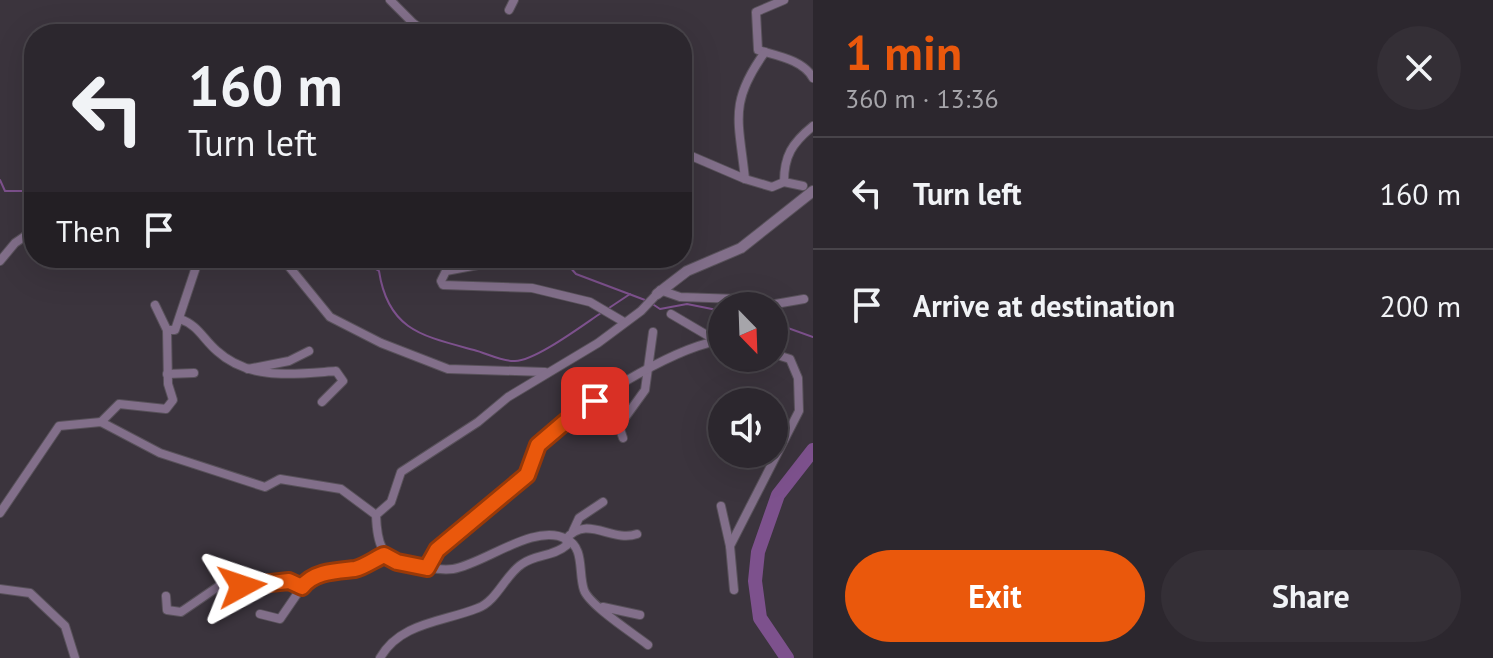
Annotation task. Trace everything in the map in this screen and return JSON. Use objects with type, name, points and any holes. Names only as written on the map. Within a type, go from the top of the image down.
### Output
[{"type":"street","points":[[390,0],[414,24]]},
{"type":"street","points":[[509,10],[514,0]]},
{"type":"street","points":[[784,0],[756,12],[758,50],[799,62],[807,67],[813,78]]},
{"type":"street","points":[[745,179],[737,108],[749,76],[765,52]]},
{"type":"street","points":[[784,182],[784,159],[793,144],[813,126]]},
{"type":"street","points":[[692,156],[772,187],[784,182],[810,188]]},
{"type":"street","points":[[376,515],[391,502],[401,472],[547,372],[598,343],[641,311],[659,292],[704,262],[741,248],[810,188]]},
{"type":"street","points":[[0,261],[24,239]]},
{"type":"street","points":[[167,330],[175,330],[196,268]]},
{"type":"street","points":[[290,268],[330,317],[381,343],[448,369],[547,372]]},
{"type":"street","points":[[462,268],[446,271],[441,281],[443,285],[532,288],[590,302],[624,322]]},
{"type":"street","points":[[659,292],[680,297],[738,299],[764,306],[804,299]]},
{"type":"street","points":[[101,422],[119,404],[166,409],[173,400],[167,374],[167,330],[155,305]]},
{"type":"street","points":[[671,314],[708,336]]},
{"type":"street","points":[[180,319],[192,323],[215,350],[233,364],[247,369],[272,374],[336,371],[343,381],[322,402]]},
{"type":"street","points":[[623,438],[619,426],[645,390],[653,332]]},
{"type":"street","points":[[427,568],[437,550],[527,475],[538,445],[572,416],[681,352],[708,346]]},
{"type":"street","points":[[247,369],[289,361],[309,351]]},
{"type":"street","points":[[730,546],[799,411],[798,378],[788,358]]},
{"type":"street","points":[[167,374],[194,373]]},
{"type":"street","points":[[0,513],[59,426],[101,422],[160,453],[225,477],[265,487],[280,479],[341,489],[376,515]]},
{"type":"street","points":[[566,539],[579,518],[603,502]]},
{"type":"street","points":[[721,506],[730,546],[734,590]]},
{"type":"street","points":[[376,515],[377,538],[384,555],[397,562],[427,568],[452,569],[528,539],[559,535],[573,542],[578,551],[588,597],[648,645]]},
{"type":"street","points":[[573,531],[591,527],[625,538],[637,534]]},
{"type":"street","points":[[380,658],[394,642],[413,629],[485,604],[523,562],[554,555],[567,545],[566,539]]},
{"type":"street","points":[[260,614],[280,619],[302,587],[317,576],[344,567],[355,569],[384,555]]},
{"type":"street","points":[[166,596],[167,610],[181,612],[219,586],[266,586],[289,581],[302,587]]},
{"type":"street","points":[[0,589],[30,593],[65,626],[75,658]]},
{"type":"street","points":[[598,605],[640,615]]},
{"type":"waterway","points":[[0,180],[5,191],[24,191]]},
{"type":"waterway","points":[[374,268],[379,271],[390,306],[410,327],[438,340],[505,360],[515,361],[534,355],[601,313]]},
{"type":"waterway","points":[[571,268],[576,274],[645,300]]},
{"type":"waterway","points":[[606,310],[630,294]]},
{"type":"waterway","points":[[654,305],[660,309],[687,304],[708,308]]},
{"type":"waterway","points":[[788,328],[813,337]]},
{"type":"waterway","points":[[787,658],[760,618],[755,581],[758,552],[778,495],[813,450]]},
{"type":"route","points":[[242,586],[266,586],[289,581],[302,587],[306,581],[317,576],[344,567],[355,569],[384,555],[397,562],[427,568],[437,550],[527,475],[538,445],[595,401]]}]
